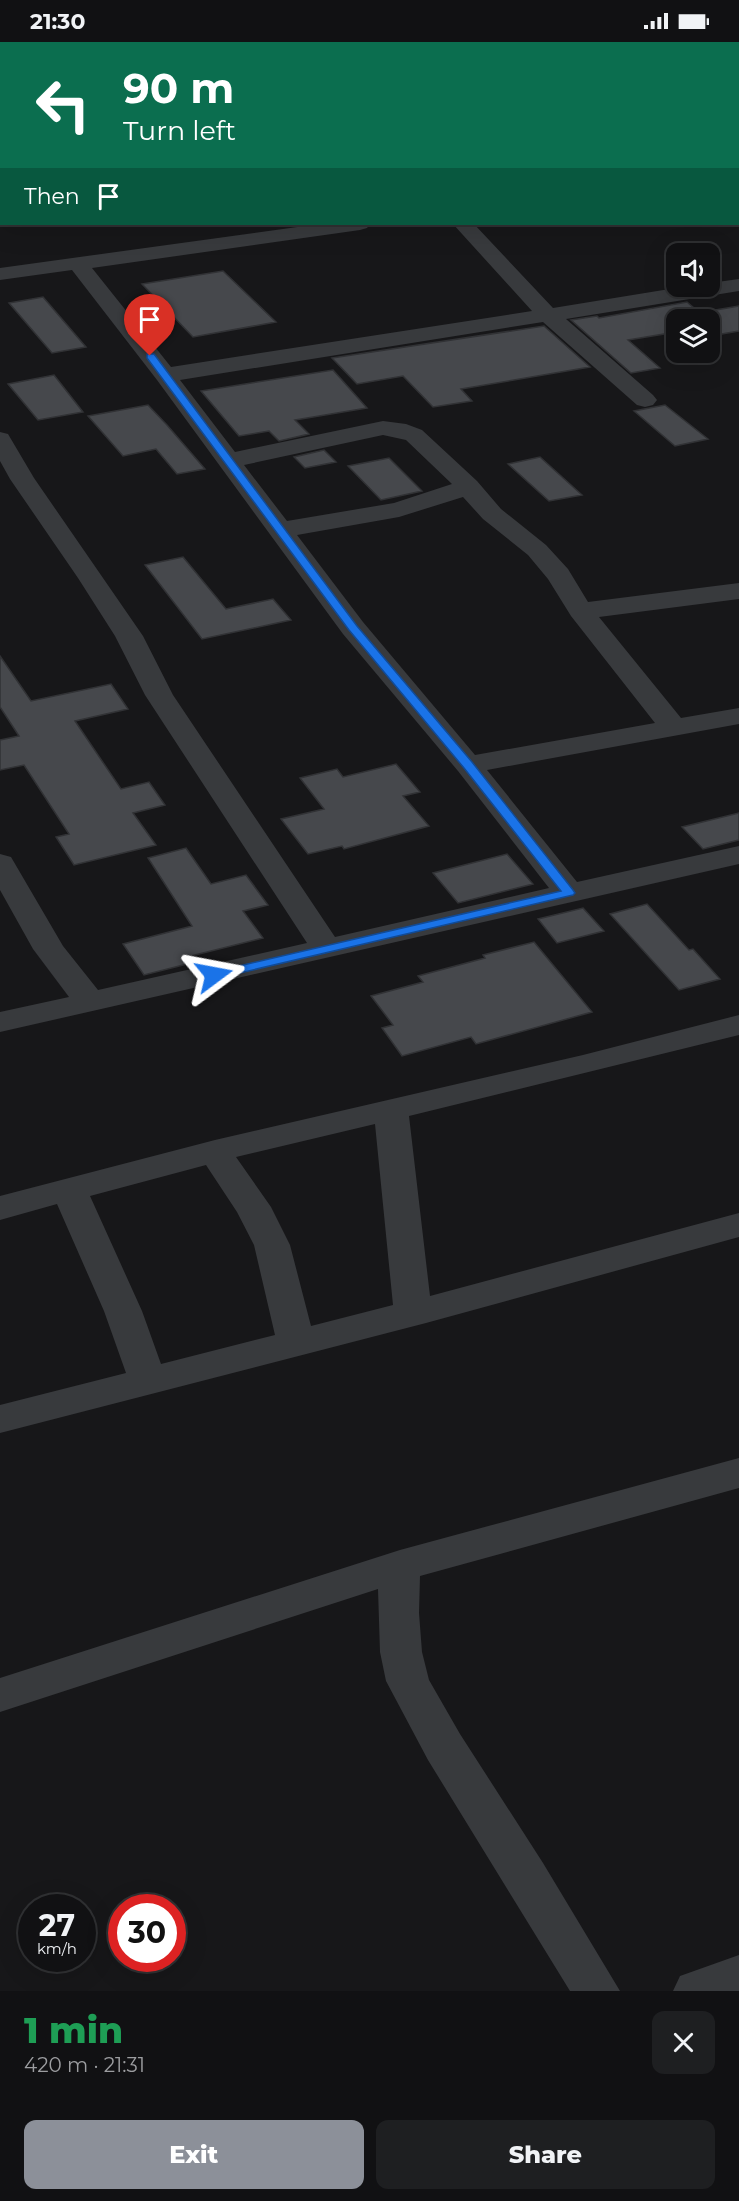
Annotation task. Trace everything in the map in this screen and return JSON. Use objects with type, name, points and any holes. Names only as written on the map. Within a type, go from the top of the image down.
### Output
[{"type":"street","points":[[0,274],[353,225]]},
{"type":"street","points":[[464,225],[547,314],[645,400]]},
{"type":"street","points":[[76,263],[165,375],[353,628],[468,765],[569,893]]},
{"type":"street","points":[[165,375],[739,285]]},
{"type":"street","points":[[227,461],[383,428],[396,429],[414,435],[468,486],[492,514],[537,550],[559,574],[580,610],[675,729]]},
{"type":"street","points":[[0,439],[11,481],[91,577],[129,636],[159,694],[327,949]]},
{"type":"street","points":[[279,530],[355,519],[411,507],[468,486]]},
{"type":"street","points":[[580,610],[613,608],[739,591]]},
{"type":"street","points":[[468,765],[739,716]]},
{"type":"street","points":[[0,1022],[739,855]]},
{"type":"street","points":[[0,863],[49,949],[90,1002]]},
{"type":"street","points":[[0,1208],[214,1151],[583,1065],[739,1025]]},
{"type":"street","points":[[391,1109],[413,1313]]},
{"type":"street","points":[[214,1151],[238,1189],[253,1207],[272,1245],[296,1342]]},
{"type":"street","points":[[69,1190],[123,1311],[148,1381]]},
{"type":"street","points":[[0,1419],[413,1313],[739,1225]]},
{"type":"street","points":[[0,1695],[400,1566],[739,1473]]},
{"type":"street","points":[[400,1566],[398,1613],[401,1652],[408,1681],[444,1747],[596,1991]]},
{"type":"street","points":[[697,1991],[739,1976]]},
{"type":"building","points":[[223,271],[276,322],[193,337],[142,284]]},
{"type":"building","points":[[43,297],[86,347],[52,353],[9,303]]},
{"type":"building","points":[[687,302],[695,309],[666,309],[666,334],[628,340],[660,368],[631,373],[571,320],[597,316],[599,318]]},
{"type":"building","points":[[739,306],[739,331],[720,334],[720,309]]},
{"type":"building","points":[[544,326],[590,367],[461,389],[472,401],[433,407],[403,376],[357,384],[332,358]]},
{"type":"building","points":[[333,370],[367,408],[295,420],[309,434],[279,441],[269,431],[239,436],[201,391]]},
{"type":"building","points":[[54,375],[83,412],[38,420],[8,384]]},
{"type":"building","points":[[148,405],[205,469],[177,474],[156,449],[123,456],[88,416]]},
{"type":"building","points":[[665,405],[708,439],[675,446],[634,411]]},
{"type":"building","points":[[324,450],[336,462],[305,468],[294,457]]},
{"type":"building","points":[[540,457],[582,495],[549,501],[508,464]]},
{"type":"building","points":[[389,458],[422,491],[381,500],[348,466]]},
{"type":"building","points":[[183,557],[226,609],[273,599],[291,620],[202,639],[145,565]]},
{"type":"building","points":[[0,656],[31,701],[111,684],[128,709],[75,721],[121,789],[149,782],[165,805],[133,813],[156,845],[74,865],[56,837],[69,834],[24,765],[0,770],[0,740],[19,736],[0,707]]},
{"type":"building","points":[[396,764],[420,792],[403,796],[429,826],[344,849],[342,846],[308,854],[281,819],[324,809],[300,778],[337,769],[343,777]]},
{"type":"building","points":[[739,813],[739,840],[703,849],[682,827]]},
{"type":"building","points":[[186,848],[211,884],[246,875],[268,905],[243,911],[263,938],[191,956],[195,962],[144,975],[123,944],[192,926],[148,858]]},
{"type":"building","points":[[507,854],[533,884],[458,903],[433,873]]},
{"type":"building","points":[[647,904],[689,950],[693,949],[720,979],[679,990],[610,914]]},
{"type":"building","points":[[583,908],[604,931],[557,943],[538,919]]},
{"type":"building","points":[[534,942],[592,1012],[476,1044],[471,1037],[402,1056],[382,1028],[393,1025],[371,996],[423,982],[418,976],[485,958],[483,955]]},
{"type":"route","points":[[150,356],[353,628],[468,765],[569,893],[214,975]]}]
